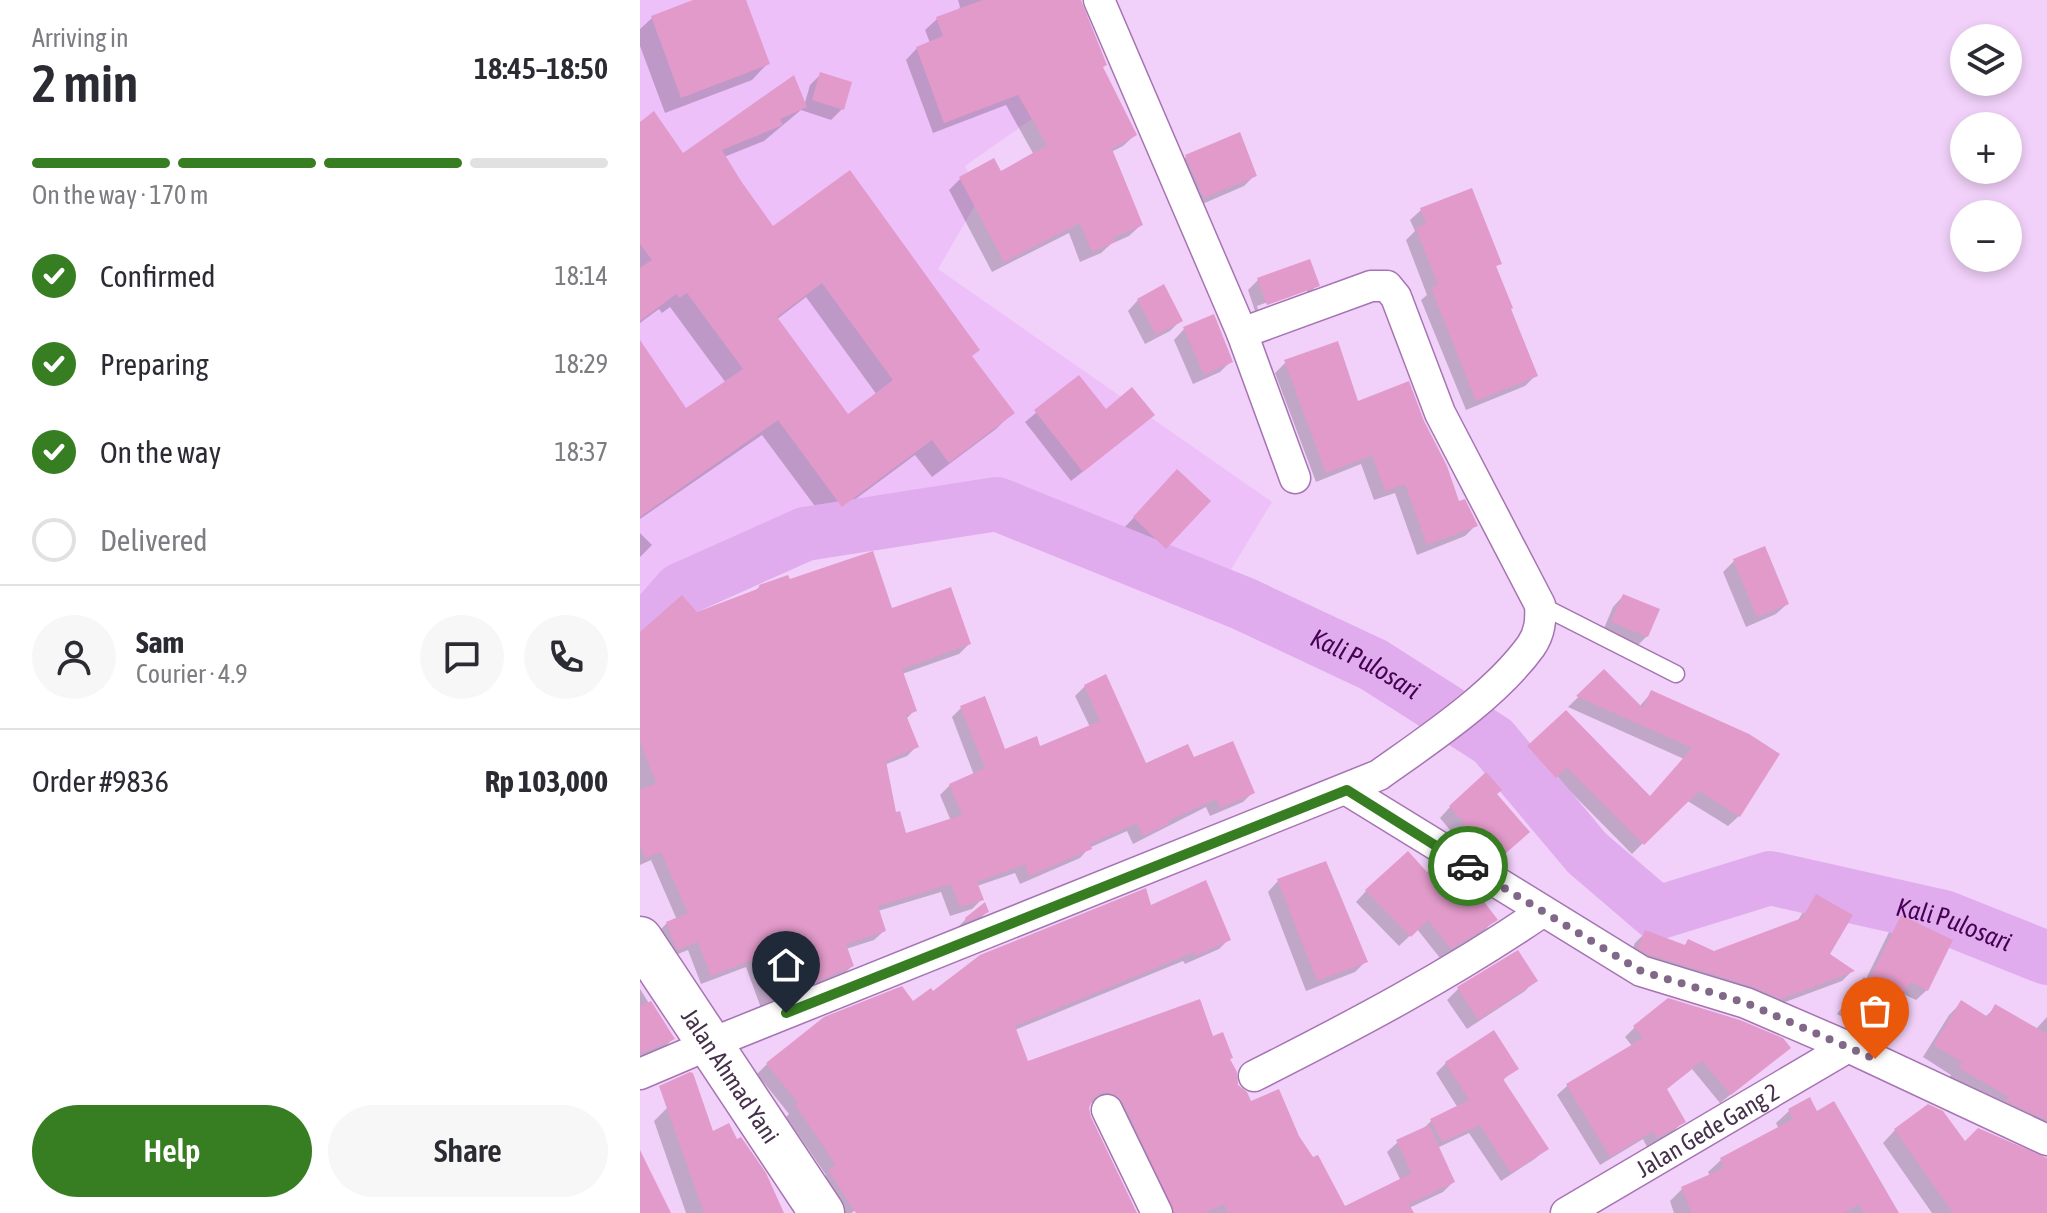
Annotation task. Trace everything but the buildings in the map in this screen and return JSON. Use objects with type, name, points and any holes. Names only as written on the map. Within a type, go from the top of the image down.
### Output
[{"type":"main road","name":"Jalan Ahmad Yani","points":[[640,939],[822,1213]]},
{"type":"street","points":[[1099,0],[1242,333],[1295,478]]},
{"type":"street","points":[[640,1074],[1347,790],[1379,775],[1436,734],[1492,687],[1537,625],[1440,413],[1396,297],[1387,286],[1371,286],[1242,333]]},
{"type":"street","points":[[1347,790],[1641,971],[1746,1003],[2043,1131]]},
{"type":"street","points":[[1254,1076],[1381,1012],[1542,912]]},
{"type":"street","name":"Jalan Gede Gang 2","points":[[1566,1213],[1848,1047]]},
{"type":"street","points":[[1107,1110],[1157,1213]]},
{"type":"lane","points":[[1537,625],[1676,674]]},
{"type":"shaded area","points":[[640,0],[1015,0],[1053,104],[965,166],[980,197],[938,269],[1272,502],[1210,604],[1002,526],[687,559],[640,608]]},
{"type":"waterway","name":"Kali Pulosari","points":[[640,636],[680,590],[805,534],[997,504],[1244,604],[1374,665],[1493,741],[1587,853],[1657,913],[1770,878],[1944,917],[2047,958]]},
{"type":"way so far","points":[[1468,866],[1641,971],[1746,1003],[1875,1059]]},
{"type":"route","points":[[786,1013],[1347,790],[1468,866]]}]
